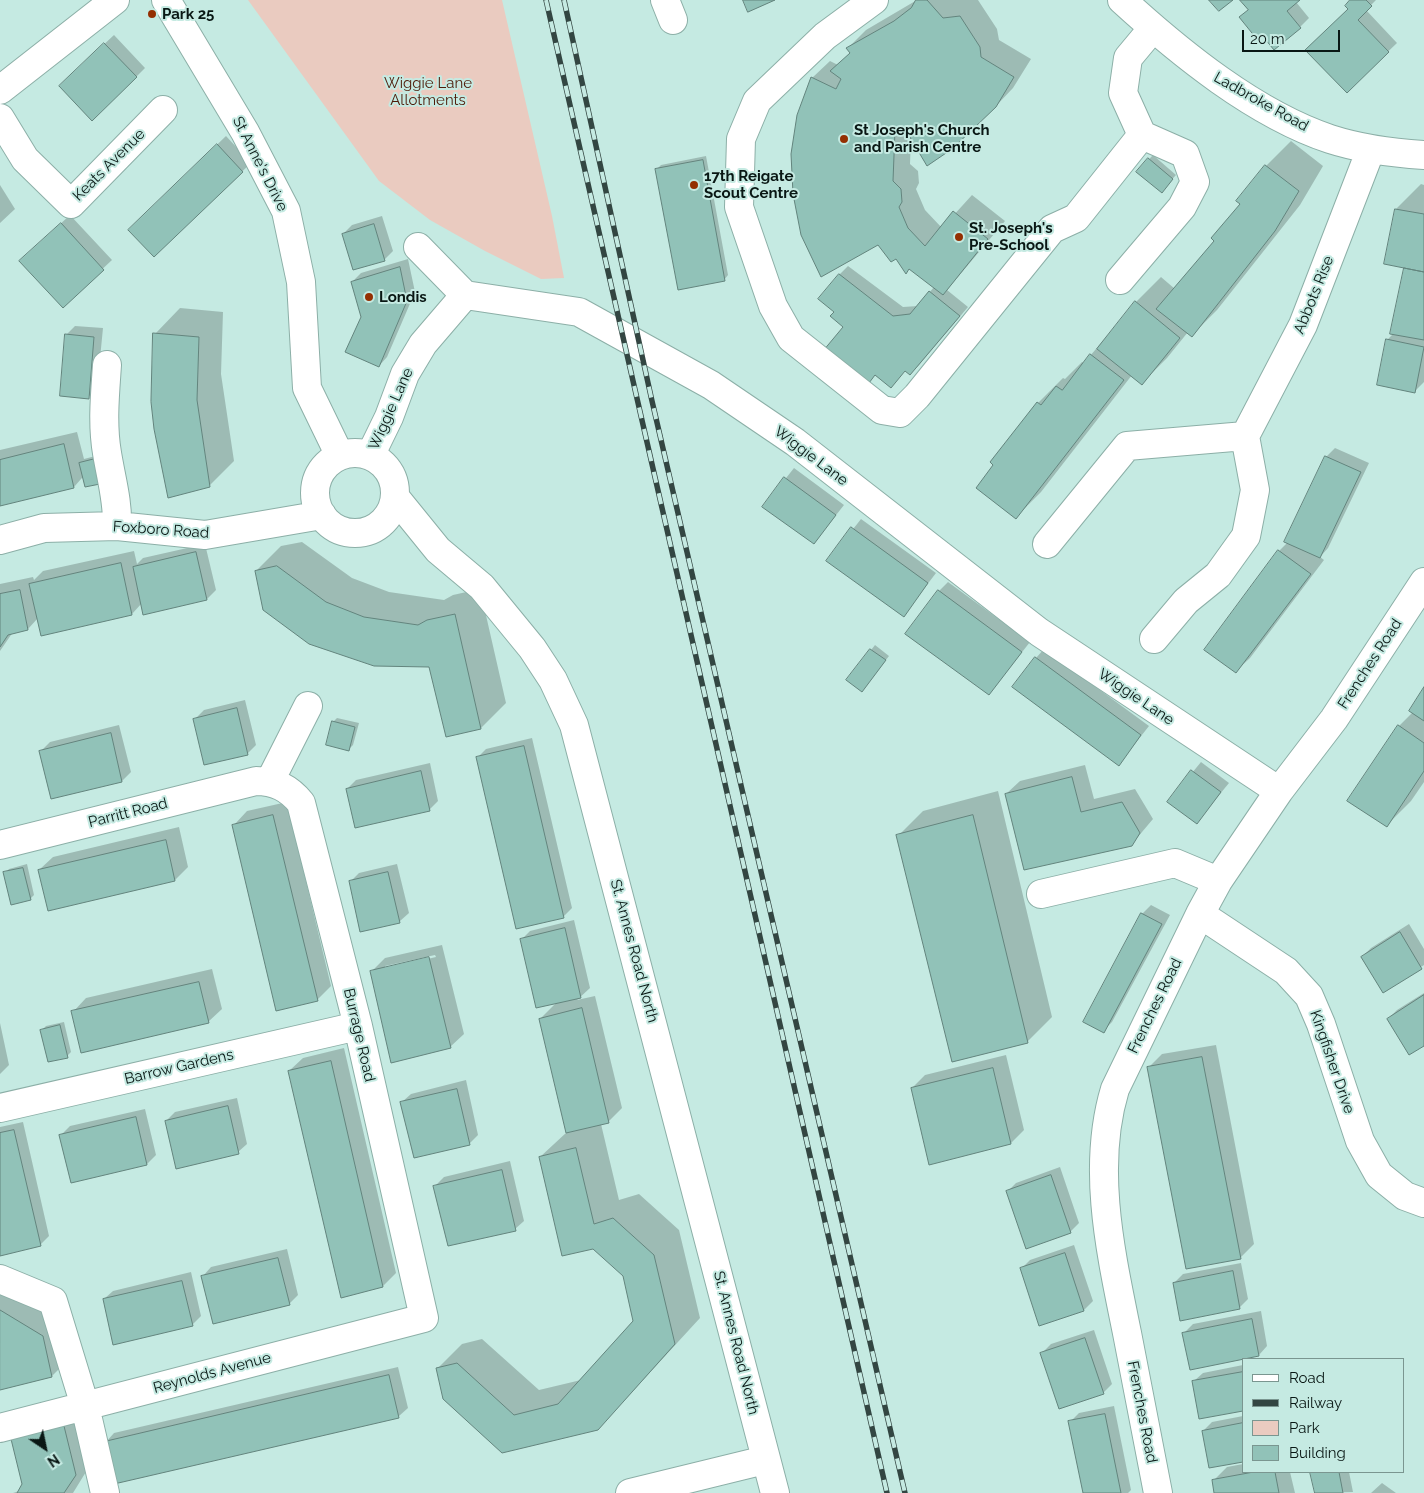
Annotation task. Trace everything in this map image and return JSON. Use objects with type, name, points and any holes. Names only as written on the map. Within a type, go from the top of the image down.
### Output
[{"type":"street","points":[[0,90],[115,0]]},
{"type":"street","name":"St Anne's Drive","points":[[166,0],[245,132],[286,211],[301,282],[307,388],[340,456]]},
{"type":"street","points":[[874,0],[825,36],[756,101],[740,139],[739,207],[772,306],[791,338],[882,410],[900,414],[917,396],[1052,229],[1076,218],[1142,135]]},
{"type":"street","name":"Ladbroke Road","points":[[1122,0],[1197,65],[1293,123],[1330,138],[1371,149],[1424,155]]},
{"type":"street","points":[[1120,280],[1182,207],[1196,182],[1185,154],[1142,135],[1123,93],[1128,58],[1153,28]]},
{"type":"street","name":"Keats Avenue","points":[[0,118],[25,159],[71,204],[163,110]]},
{"type":"street","name":"Abbots Rise","points":[[1245,436],[1303,325],[1371,149]]},
{"type":"street","points":[[418,247],[465,296]]},
{"type":"street","name":"Wiggie Lane","points":[[370,456],[389,417],[405,374],[423,344],[465,296],[579,312],[712,385],[795,442],[1039,632],[1279,791]]},
{"type":"street","points":[[107,364],[104,413],[106,452],[118,510],[118,526]]},
{"type":"street","points":[[1047,544],[1127,446],[1245,436],[1255,490],[1246,536],[1218,575],[1186,601],[1154,639]]},
{"type":"street","points":[[354,453],[370,456],[383,464],[392,478],[395,497],[391,511],[384,521],[371,530],[357,533],[347,532],[334,527],[322,515],[316,502],[316,488],[319,477],[326,466],[340,456],[354,453]]},
{"type":"street","name":"St. Annes Road North","points":[[395,497],[438,550],[482,587],[532,648],[553,680],[574,725],[775,1493]]},
{"type":"street","name":"Foxboro Road","points":[[0,540],[44,528],[118,526],[205,535],[322,515]]},
{"type":"street","name":"Frenches Road","points":[[1158,1493],[1115,1272],[1106,1207],[1106,1117],[1115,1089],[1218,881],[1279,791],[1334,719],[1424,582]]},
{"type":"street","points":[[263,781],[308,706]]},
{"type":"street","name":"Parritt Road","points":[[0,845],[263,781]]},
{"type":"street","name":"Burrage Road","points":[[263,781],[293,793],[300,803],[358,1026],[424,1318]]},
{"type":"street","points":[[1041,894],[1175,863],[1218,881]]},
{"type":"street","name":"Kingfisher Drive","points":[[1200,914],[1286,971],[1309,996],[1321,1024],[1360,1141],[1379,1174],[1405,1196],[1424,1203]]},
{"type":"street","name":"Barrow Gardens","points":[[0,1108],[358,1026]]},
{"type":"street","points":[[0,1278],[54,1301],[85,1406],[105,1493]]},
{"type":"street","name":"Reynolds Avenue","points":[[0,1428],[424,1318]]},
{"type":"street","points":[[630,1493],[765,1460]]},
{"type":"green space","name":"Wiggie Lane Allotments","points":[[248,0],[502,0],[552,216],[564,278],[541,279],[485,251],[430,220],[379,181]]},
{"type":"building","points":[[743,0],[775,0],[748,12]]},
{"type":"building","name":"St Joseph's Church and Parish Centre","points":[[916,0],[927,0],[943,18],[960,16],[980,47],[981,57],[1014,77],[996,107],[952,149],[927,166],[904,127],[895,130],[893,181],[901,189],[902,202],[899,207],[908,228],[925,246],[953,211],[988,239],[943,295],[909,269],[906,274],[896,259],[891,262],[878,245],[821,277],[801,235],[793,194],[791,154],[797,115],[811,77],[836,89],[841,79],[830,71],[850,53],[846,48],[894,21],[911,8]]},
{"type":"building","points":[[1209,0],[1233,0],[1219,11]]},
{"type":"building","points":[[1240,0],[1300,0],[1287,11],[1301,28],[1274,50],[1261,34],[1256,38],[1239,17],[1248,10]]},
{"type":"building","points":[[1350,0],[1366,0],[1372,6],[1358,20],[1389,52],[1347,93],[1305,50],[1348,9],[1345,6]]},
{"type":"building","points":[[104,43],[137,77],[92,121],[59,86]]},
{"type":"building","points":[[217,144],[243,172],[154,257],[128,230]]},
{"type":"building","points":[[1148,158],[1173,179],[1162,193],[1136,172]]},
{"type":"building","points":[[703,160],[725,281],[678,290],[655,169]]},
{"type":"building","points":[[1265,165],[1299,191],[1275,231],[1192,337],[1156,309],[1214,241],[1211,238],[1240,204],[1236,201]]},
{"type":"building","points":[[1395,209],[1424,214],[1424,272],[1384,264]]},
{"type":"building","points":[[61,223],[104,270],[63,308],[19,261]]},
{"type":"building","points":[[374,224],[385,261],[353,270],[342,234]]},
{"type":"building","points":[[400,267],[407,301],[379,367],[345,352],[361,317],[351,282]]},
{"type":"building","points":[[1404,268],[1424,272],[1424,340],[1390,334]]},
{"type":"building","points":[[839,274],[893,316],[910,314],[929,291],[960,316],[910,375],[905,371],[891,388],[875,375],[866,387],[823,351],[843,327],[830,316],[834,312],[818,299]]},
{"type":"building","points":[[1135,301],[1180,338],[1142,385],[1097,349]]},
{"type":"building","points":[[153,333],[199,337],[197,400],[210,487],[168,498],[154,429],[151,402]]},
{"type":"building","points":[[65,334],[94,337],[89,399],[60,396]]},
{"type":"building","points":[[1386,339],[1424,347],[1415,393],[1377,385]]},
{"type":"building","points":[[1090,354],[1124,380],[1016,519],[976,488],[993,465],[990,462],[1037,402],[1041,405],[1056,386],[1062,390]]},
{"type":"building","points":[[64,444],[74,488],[0,506],[0,460]]},
{"type":"building","points":[[1325,456],[1361,472],[1320,558],[1284,542]]},
{"type":"building","points":[[99,458],[105,483],[85,487],[79,463]]},
{"type":"building","points":[[784,477],[836,515],[814,544],[762,507]]},
{"type":"building","points":[[851,527],[928,583],[904,617],[826,561]]},
{"type":"building","points":[[1278,550],[1311,574],[1236,673],[1204,650]]},
{"type":"building","points":[[196,552],[207,600],[143,615],[133,567]]},
{"type":"building","points":[[121,563],[132,615],[41,636],[29,584]]},
{"type":"building","points":[[277,566],[326,602],[364,617],[418,625],[427,620],[455,614],[481,729],[446,737],[429,667],[374,666],[309,644],[263,610],[255,571]]},
{"type":"building","points":[[20,590],[28,630],[8,635],[0,647],[0,594]]},
{"type":"building","points":[[938,590],[1022,652],[989,695],[905,634]]},
{"type":"building","points":[[870,649],[886,660],[862,692],[846,680]]},
{"type":"building","points":[[1035,657],[1141,735],[1119,766],[1012,687]]},
{"type":"building","points":[[1424,687],[1424,721],[1409,711]]},
{"type":"building","points":[[237,708],[248,755],[204,765],[193,719]]},
{"type":"building","points":[[332,721],[355,727],[349,751],[326,745]]},
{"type":"building","points":[[1398,725],[1424,743],[1424,771],[1387,827],[1347,801]]},
{"type":"building","points":[[111,733],[122,782],[51,799],[39,751]]},
{"type":"building","points":[[524,746],[564,918],[516,929],[476,757]]},
{"type":"building","points":[[1191,770],[1221,792],[1197,824],[1167,802]]},
{"type":"building","points":[[421,771],[430,811],[355,828],[346,789]]},
{"type":"building","points":[[1072,777],[1081,812],[1122,802],[1140,833],[1132,846],[1024,870],[1005,794]]},
{"type":"building","points":[[273,815],[318,1001],[276,1011],[232,825]]},
{"type":"building","points":[[973,815],[1028,1043],[952,1062],[896,835]]},
{"type":"building","points":[[166,840],[175,881],[48,911],[38,870]]},
{"type":"building","points":[[23,868],[31,900],[11,905],[3,872]]},
{"type":"building","points":[[388,872],[400,923],[360,932],[349,881]]},
{"type":"building","points":[[1141,913],[1162,924],[1104,1033],[1083,1022]]},
{"type":"building","points":[[565,928],[581,998],[536,1008],[520,939]]},
{"type":"building","points":[[1400,932],[1422,969],[1383,993],[1361,957]]},
{"type":"building","points":[[429,957],[451,1048],[391,1063],[370,971]]},
{"type":"building","points":[[199,982],[209,1023],[81,1053],[71,1011]]},
{"type":"building","points":[[1424,995],[1424,1046],[1409,1055],[1387,1019]]},
{"type":"building","points":[[582,1008],[609,1123],[566,1133],[539,1019]]},
{"type":"building","points":[[60,1025],[68,1058],[48,1062],[40,1030]]},
{"type":"building","points":[[1202,1057],[1241,1259],[1186,1269],[1147,1067]]},
{"type":"building","points":[[331,1061],[383,1287],[341,1298],[288,1071]]},
{"type":"building","points":[[993,1068],[1011,1144],[929,1165],[911,1088]]},
{"type":"building","points":[[457,1089],[470,1145],[414,1158],[400,1102]]},
{"type":"building","points":[[228,1106],[239,1154],[176,1169],[165,1121]]},
{"type":"building","points":[[136,1117],[147,1165],[71,1183],[59,1135]]},
{"type":"building","points":[[14,1130],[41,1246],[0,1256],[0,1133]]},
{"type":"building","points":[[576,1148],[594,1224],[613,1218],[654,1255],[675,1344],[598,1430],[502,1453],[443,1399],[436,1368],[457,1363],[514,1415],[558,1404],[633,1321],[623,1276],[593,1249],[562,1256],[539,1157]]},
{"type":"building","points":[[502,1170],[516,1231],[448,1246],[433,1186]]},
{"type":"building","points":[[1051,1175],[1071,1233],[1026,1249],[1006,1191]]},
{"type":"building","points":[[1065,1253],[1084,1311],[1039,1326],[1020,1268]]},
{"type":"building","points":[[278,1258],[290,1305],[213,1324],[201,1276]]},
{"type":"building","points":[[1233,1271],[1240,1309],[1180,1321],[1173,1283]]},
{"type":"building","points":[[182,1281],[193,1326],[113,1345],[103,1299]]},
{"type":"building","points":[[0,1310],[43,1336],[52,1377],[0,1390]]},
{"type":"building","points":[[1252,1319],[1259,1356],[1190,1370],[1182,1333]]},
{"type":"building","points":[[1085,1338],[1104,1394],[1059,1409],[1040,1353]]},
{"type":"building","points":[[1242,1372],[1242,1411],[1199,1419],[1192,1381]]},
{"type":"building","points":[[389,1375],[399,1418],[114,1484],[104,1442]]},
{"type":"building","points":[[1105,1414],[1121,1493],[1083,1493],[1068,1421]]},
{"type":"building","points":[[1242,1423],[1242,1462],[1209,1468],[1202,1431]]},
{"type":"building","points":[[64,1426],[76,1475],[64,1493],[17,1493],[22,1484],[11,1439]]},
{"type":"building","points":[[1249,1473],[1275,1473],[1279,1493],[1214,1493],[1212,1480]]},
{"type":"building","points":[[1310,1473],[1339,1473],[1343,1493],[1315,1493]]},
{"type":"railway","points":[[546,0],[887,1493]]},
{"type":"railway","points":[[564,0],[652,401],[905,1493]]},
{"type":"place","name":"Park 25","points":[[152,14]]},
{"type":"place","name":"St Joseph's Church and Parish Centre","points":[[844,139]]},
{"type":"place","name":"17th Reigate Scout Centre","points":[[694,185]]},
{"type":"place","name":"St. Joseph's Pre-School","points":[[959,237]]},
{"type":"place","name":"Londis","points":[[369,297]]}]
